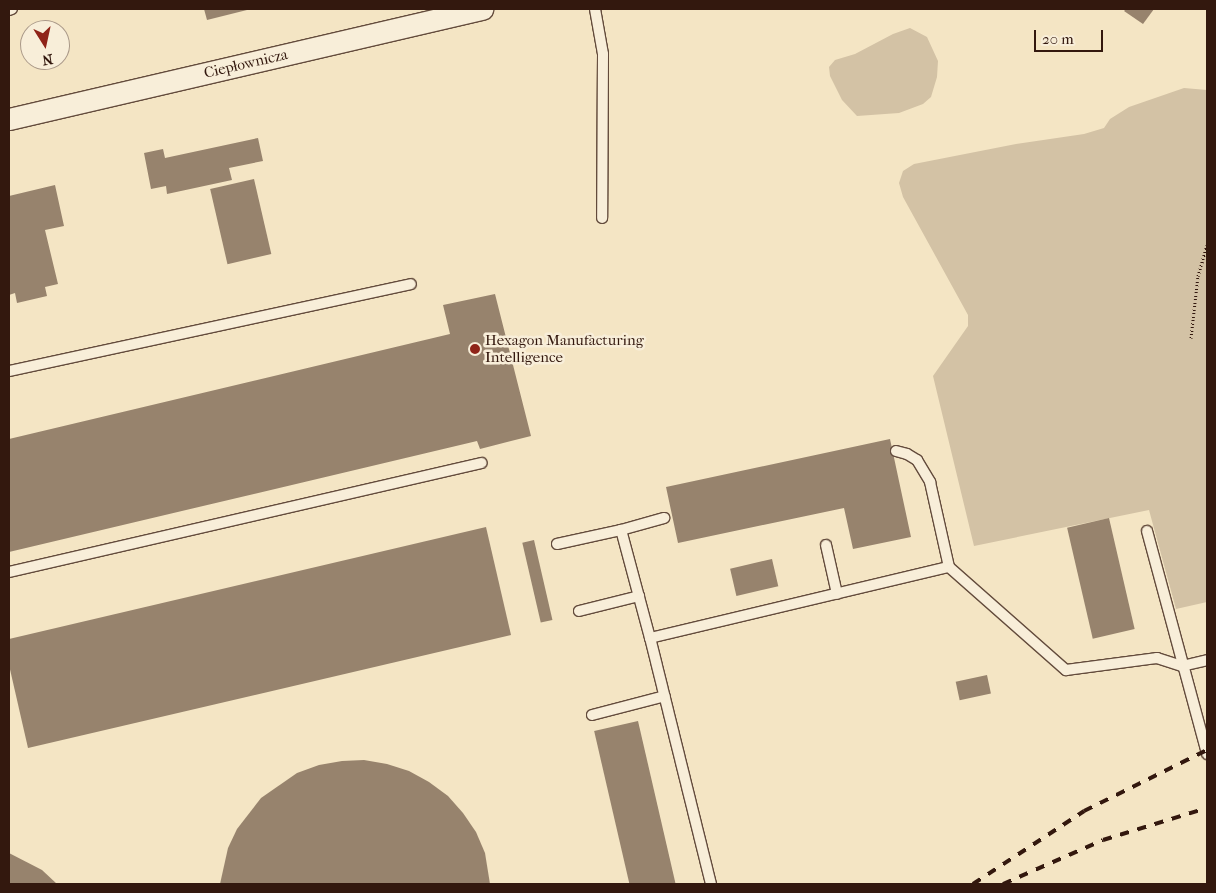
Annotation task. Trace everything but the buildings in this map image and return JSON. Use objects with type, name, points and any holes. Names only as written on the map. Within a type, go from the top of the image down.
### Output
[{"type":"street","name":"Ciepłownicza","points":[[9,119],[482,9]]},
{"type":"lane","points":[[595,9],[603,54],[602,218]]},
{"type":"lane","points":[[9,371],[411,284]]},
{"type":"lane","points":[[896,451],[917,460],[930,482],[949,567],[1066,670],[1157,658],[1182,666],[1207,660]]},
{"type":"lane","points":[[9,572],[482,463]]},
{"type":"lane","points":[[557,544],[621,530],[664,518]]},
{"type":"lane","points":[[621,530],[665,696],[711,884]]},
{"type":"lane","points":[[1147,530],[1207,754]]},
{"type":"lane","points":[[826,545],[836,594]]},
{"type":"lane","points":[[650,638],[949,567]]},
{"type":"lane","points":[[579,611],[639,596]]},
{"type":"lane","points":[[592,715],[665,696]]},
{"type":"path","points":[[1191,338],[1198,276],[1207,245]]},
{"type":"shaded area","points":[[910,28],[927,37],[938,61],[937,77],[931,97],[923,104],[899,113],[857,116],[842,100],[830,76],[829,67],[835,60],[855,54],[893,34]]},
{"type":"shaded area","points":[[1184,88],[1207,90],[1207,602],[1176,609],[1149,510],[974,546],[933,376],[968,326],[968,315],[903,197],[899,183],[903,171],[914,164],[1016,144],[1084,134],[1104,128],[1110,119],[1129,107]]},
{"type":"railway","points":[[973,884],[1084,811],[1207,750]]},
{"type":"railway","points":[[1003,884],[1103,840],[1207,808]]},
{"type":"place","name":"Hexagon Manufacturing Intelligence","points":[[475,349]]}]
